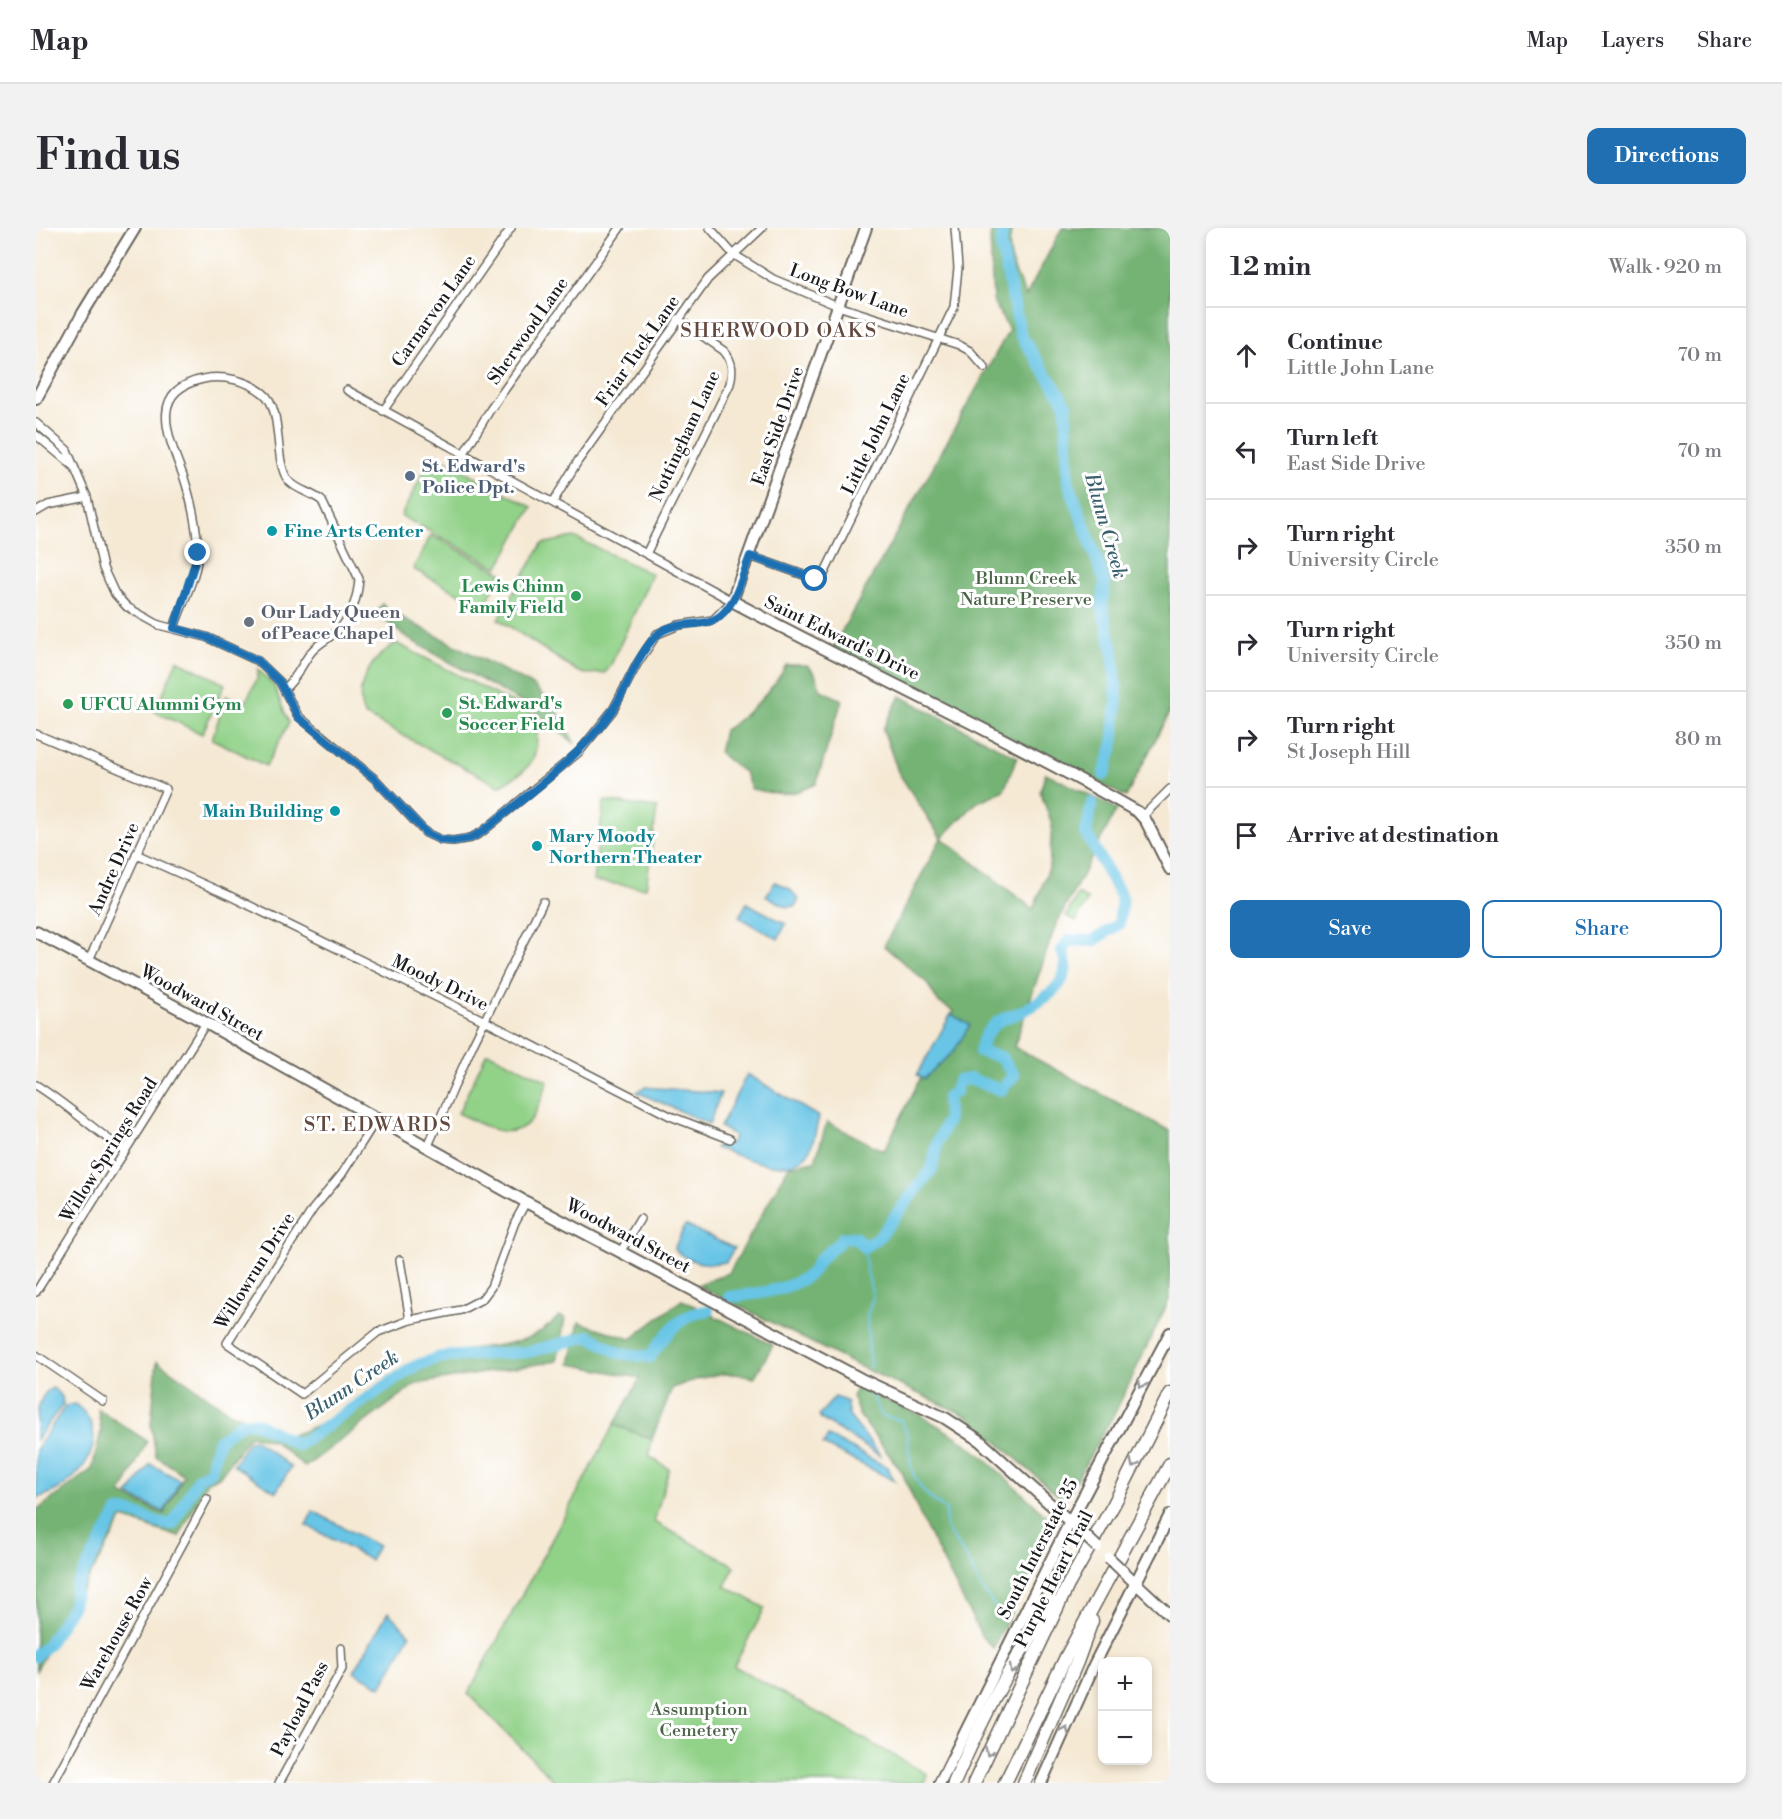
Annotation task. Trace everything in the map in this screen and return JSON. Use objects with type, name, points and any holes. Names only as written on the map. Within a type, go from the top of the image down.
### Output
[{"type":"highway","name":"Purple Heart Trail","points":[[974,1783],[1068,1585],[1114,1504],[1170,1393]]},
{"type":"highway","points":[[1005,1783],[1105,1583],[1170,1464]]},
{"type":"highway","points":[[1024,1783],[1077,1662],[1105,1583]]},
{"type":"highway","points":[[954,1783],[968,1750],[1035,1628],[1068,1585]]},
{"type":"street","points":[[36,399],[83,313],[135,228]]},
{"type":"street","name":"Carnarvon Lane","points":[[383,411],[511,228]]},
{"type":"street","name":"Sherwood Lane","points":[[464,453],[490,410],[620,228]]},
{"type":"street","name":"Long Bow Lane","points":[[710,228],[734,254],[773,279],[838,306],[940,338],[970,351],[985,368]]},
{"type":"street","name":"Friar Tuck Lane","points":[[553,502],[578,461],[708,279],[762,228]]},
{"type":"street","name":"East Side Drive","points":[[732,602],[866,228]]},
{"type":"street","name":"Little John Lane","points":[[750,556],[815,579],[824,574],[954,307],[957,288],[955,228]]},
{"type":"street","name":"Nottingham Lane","points":[[647,552],[732,375],[729,357],[724,351],[678,319]]},
{"type":"street","points":[[174,628],[198,553],[185,480],[165,418],[168,401],[188,382],[212,377],[236,379],[266,395],[272,408],[286,477],[294,486],[312,493],[322,501],[359,579],[347,619],[339,630],[312,650],[290,684],[284,689]]},
{"type":"street","name":"Saint Edward's Drive","points":[[347,390],[647,552],[732,602],[840,658],[935,702],[1143,816]]},
{"type":"street","points":[[36,423],[67,450],[87,497],[103,568],[115,594],[127,607],[144,619],[206,637],[258,661],[284,689],[298,717],[375,779],[426,833],[441,840],[464,840],[482,832],[579,752],[613,710],[636,664],[657,634],[679,625],[713,620],[732,602]]},
{"type":"street","points":[[36,435],[75,468]]},
{"type":"street","points":[[36,512],[48,505],[87,497]]},
{"type":"street","name":"Andre Drive","points":[[36,734],[166,789],[89,960]]},
{"type":"street","points":[[1170,789],[1143,816],[1170,869]]},
{"type":"street","name":"Moody Drive","points":[[136,854],[228,895],[485,1021],[650,1107],[730,1140]]},
{"type":"street","points":[[427,1148],[543,902]]},
{"type":"street","name":"Woodward Street","points":[[36,932],[206,1023],[526,1202],[861,1379],[945,1418],[979,1440],[1170,1615]]},
{"type":"street","name":"Willow Springs Road","points":[[36,1292],[206,1023]]},
{"type":"street","points":[[36,1085],[69,1106],[96,1131],[125,1151]]},
{"type":"street","name":"Willowrun Drive","points":[[376,1120],[342,1173],[313,1209],[227,1343],[302,1394],[378,1332],[410,1320],[461,1310],[482,1299],[491,1287],[515,1222],[526,1202]]},
{"type":"street","points":[[621,1251],[640,1219]]},
{"type":"street","points":[[400,1260],[410,1320]]},
{"type":"street","name":"South Interstate 35","points":[[940,1783],[1074,1526],[1170,1333]]},
{"type":"street","points":[[36,1355],[103,1401]]},
{"type":"street","name":"Warehouse Row","points":[[53,1783],[207,1499]]},
{"type":"street","points":[[1041,1783],[1094,1665],[1170,1515]]},
{"type":"street","name":"Payload Pass","points":[[279,1783],[342,1669],[341,1648]]},
{"type":"green space","name":"Blunn Creek Nature Preserve","points":[[992,228],[1013,228],[1010,236],[1010,254],[1026,296],[1062,228],[1170,228],[1170,711],[1126,797],[833,647],[1009,330],[993,301],[990,238]]},
{"type":"green space","points":[[433,454],[532,507],[498,568],[401,516]]},
{"type":"green space","points":[[431,535],[502,573],[484,607],[413,569]]},
{"type":"green space","name":"Lewis Chinn Family Field","points":[[574,537],[652,574],[611,665],[605,673],[585,674],[577,671],[498,619],[542,544]]},
{"type":"green space","points":[[382,604],[389,611],[534,686],[558,712],[575,744],[533,709],[409,639],[376,614]]},
{"type":"green space","name":"St. Edward's Soccer Field","points":[[396,643],[538,716],[537,742],[533,759],[528,766],[499,786],[364,715],[361,693],[366,673],[379,656]]},
{"type":"green space","points":[[177,660],[225,684],[202,734],[155,712]]},
{"type":"green space","points":[[786,665],[807,665],[815,674],[821,690],[842,700],[816,784],[784,794],[751,789],[745,773],[719,753],[724,730],[759,701]]},
{"type":"green space","points":[[258,669],[274,686],[289,723],[266,766],[212,739],[226,696],[245,703],[257,679]]},
{"type":"green space","points":[[900,696],[1017,757],[1004,790],[976,803],[942,838],[1033,909],[1049,868],[1052,824],[1040,791],[1046,773],[1117,809],[1055,927],[1014,1047],[1170,1131],[1170,1298],[1116,1411],[1064,1501],[969,1417],[850,1362],[697,1285],[729,1273],[789,1166],[815,1161],[827,1122],[884,1151],[954,1011],[938,1002],[927,983],[884,946],[941,838],[898,772],[883,729]]},
{"type":"green space","points":[[604,801],[657,808],[646,888],[593,881]]},
{"type":"green space","points":[[1078,894],[1088,900],[1076,921],[1066,916]]},
{"type":"green space","points":[[489,1053],[548,1081],[534,1116],[523,1127],[514,1131],[494,1130],[458,1113],[486,1054]]},
{"type":"green space","points":[[682,1300],[773,1345],[754,1378],[733,1374],[713,1375],[672,1388],[652,1439],[614,1425],[640,1378],[570,1364],[579,1322],[631,1339]]},
{"type":"green space","points":[[559,1316],[565,1318],[557,1361],[416,1384],[305,1467],[275,1442],[250,1435],[219,1477],[207,1481],[179,1537],[123,1518],[36,1671],[36,1511],[92,1469],[101,1431],[98,1409],[147,1441],[121,1494],[164,1514],[184,1475],[156,1456],[151,1425],[157,1361],[231,1413],[260,1421],[288,1436],[326,1421],[413,1366],[449,1353],[516,1342],[546,1328]]},
{"type":"green space","points":[[857,1388],[920,1415],[957,1437],[982,1456],[1049,1518],[1051,1535],[993,1648],[982,1637],[923,1522],[902,1472],[859,1415],[852,1396]]},
{"type":"green space","name":"Assumption Cemetery","points":[[614,1425],[652,1439],[649,1456],[669,1469],[654,1522],[735,1566],[725,1586],[765,1608],[734,1666],[927,1774],[924,1783],[556,1783],[468,1694]]},
{"type":"water","points":[[775,882],[790,889],[799,900],[795,906],[787,907],[766,896]]},
{"type":"water","points":[[747,903],[786,924],[778,939],[739,917]]},
{"type":"water","points":[[951,1014],[970,1025],[954,1051],[924,1079],[917,1075]]},
{"type":"water","points":[[747,1074],[819,1117],[810,1150],[799,1161],[788,1165],[763,1164],[715,1148],[721,1142],[732,1143],[734,1135],[720,1127]]},
{"type":"water","points":[[644,1087],[721,1093],[709,1124],[637,1092]]},
{"type":"water","points":[[685,1225],[734,1248],[726,1262],[712,1264],[698,1262],[686,1258],[674,1249]]},
{"type":"water","points":[[53,1388],[62,1397],[63,1404],[36,1440],[40,1402],[47,1391]]},
{"type":"water","points":[[835,1397],[846,1401],[849,1416],[882,1457],[821,1419],[819,1415]]},
{"type":"water","points":[[75,1404],[88,1417],[93,1431],[93,1446],[78,1473],[66,1484],[51,1493],[36,1498],[36,1450],[65,1406]]},
{"type":"water","points":[[828,1436],[887,1467],[895,1481],[823,1445]]},
{"type":"water","points":[[255,1440],[291,1467],[276,1492],[233,1465],[249,1441]]},
{"type":"water","points":[[150,1464],[180,1480],[164,1512],[128,1495]]},
{"type":"water","points":[[313,1511],[378,1546],[370,1560],[306,1525]]},
{"type":"water","points":[[388,1612],[410,1635],[381,1687],[354,1672]]},
{"type":"waterway","name":"Blunn Creek","points":[[1003,228],[1001,246],[1021,336],[1066,404],[1068,481],[1105,582],[1102,606],[1113,650],[1117,700],[1113,746],[1104,775]]},
{"type":"waterway","name":"Blunn Creek","points":[[729,1297],[772,1291],[803,1279],[842,1238],[855,1237],[864,1247],[878,1238],[932,1169],[937,1143],[948,1119],[947,1097],[955,1092],[958,1081],[970,1079],[1001,1090],[1014,1075],[1001,1057],[980,1052],[987,1033],[998,1022],[1030,1007],[1056,988],[1065,972],[1062,951],[1069,940],[1093,941],[1119,924],[1122,898],[1086,833],[1092,803]]},
{"type":"waterway","points":[[864,1247],[873,1297],[867,1316],[870,1368]]},
{"type":"waterway","name":"Blunn Creek","points":[[36,1656],[48,1644],[73,1605],[76,1586],[118,1512],[132,1513],[159,1523],[173,1524],[198,1478],[211,1471],[218,1441],[243,1422],[257,1423],[298,1445],[415,1366],[441,1357],[528,1352],[589,1336],[619,1353],[650,1357],[674,1326],[689,1316],[708,1311]]},
{"type":"waterway","points":[[871,1395],[881,1416],[901,1420],[908,1439],[911,1466],[916,1480],[929,1497],[946,1510],[946,1528],[968,1561],[980,1586],[1004,1619]]},
{"type":"place","name":"St. Edward's Police Dpt.","points":[[410,476]]},
{"type":"place","name":"Fine Arts Center","points":[[272,531]]},
{"type":"place","name":"Lewis Chinn Family Field","points":[[576,596]]},
{"type":"place","name":"Our Lady Queen of Peace Chapel","points":[[249,622]]},
{"type":"place","name":"UFCU Alumni Gym","points":[[68,704]]},
{"type":"place","name":"St. Edward's Soccer Field","points":[[447,713]]},
{"type":"place","name":"Main Building","points":[[335,811]]},
{"type":"place","name":"Mary Moody Northern Theater","points":[[537,846]]},
{"type":"district","name":"SHERWOOD OAKS","points":[[779,331]]},
{"type":"district","name":"ST. EDWARDS","points":[[378,1125]]},
{"type":"route","points":[[198,553],[174,628],[206,637],[258,661],[280,682],[298,717],[375,779],[426,833],[441,840],[453,841],[471,838],[482,832],[579,752],[613,710],[636,664],[657,634],[679,625],[706,622],[720,616],[732,602],[750,556],[815,579]]}]
